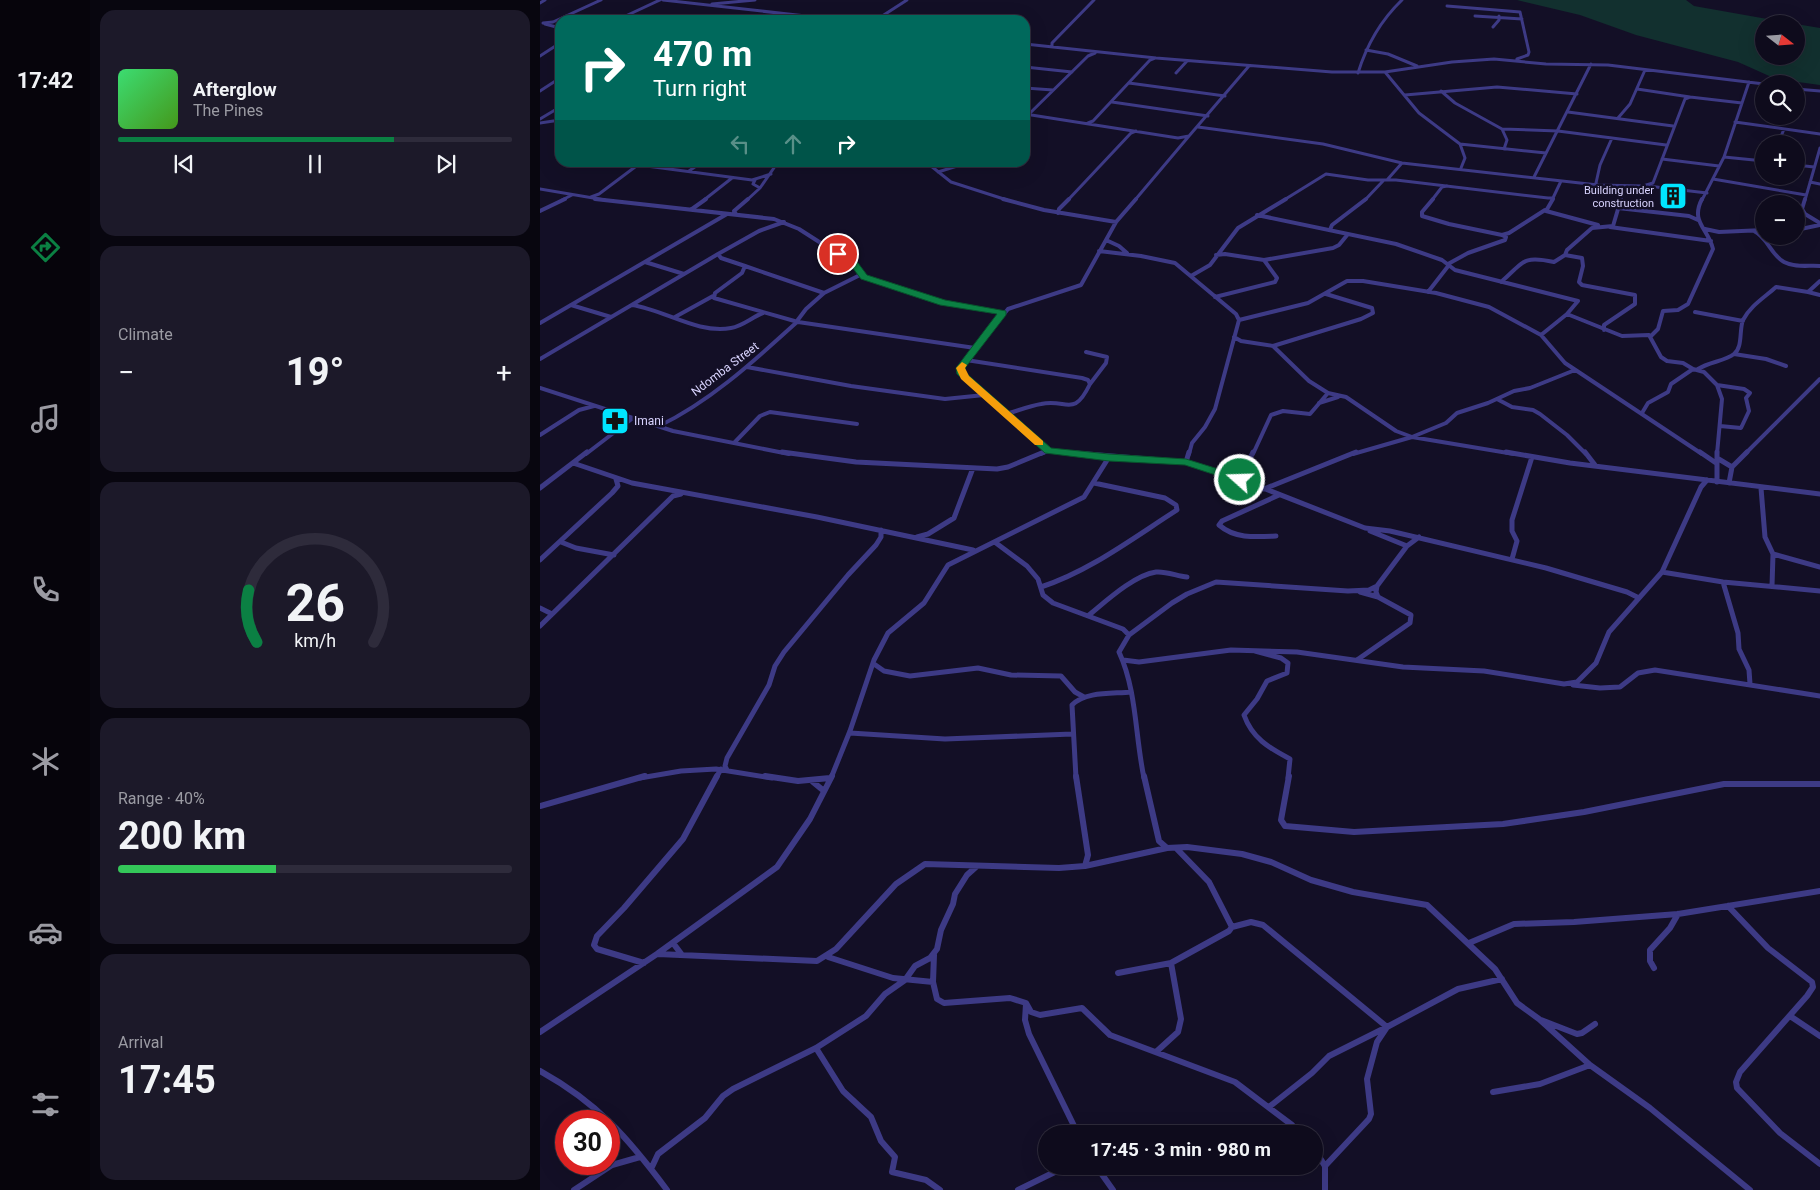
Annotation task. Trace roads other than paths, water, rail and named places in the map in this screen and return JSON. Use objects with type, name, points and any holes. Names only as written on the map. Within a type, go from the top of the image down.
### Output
[{"type":"street","points":[[540,3],[545,0]]},
{"type":"street","points":[[570,15],[601,0]]},
{"type":"street","points":[[627,15],[661,0],[795,15]]},
{"type":"street","points":[[704,5],[755,0]]},
{"type":"street","points":[[884,15],[907,0]]},
{"type":"street","points":[[1052,47],[1052,43],[1094,0]]},
{"type":"street","points":[[1358,73],[1368,42],[1377,28],[1402,0]]},
{"type":"street","points":[[1447,6],[1519,12],[1529,54],[1515,60]]},
{"type":"street","points":[[1493,27],[1499,18],[1499,10]]},
{"type":"street","points":[[1475,16],[1522,19]]},
{"type":"street","points":[[541,23],[555,26]]},
{"type":"street","points":[[1030,45],[1089,53],[1096,52],[1187,61],[1358,73],[1385,72],[1486,59],[1546,64],[1591,64],[1755,83]]},
{"type":"street","points":[[540,56],[555,47]]},
{"type":"street","points":[[1366,50],[1388,54],[1420,67]]},
{"type":"street","points":[[1030,114],[1089,53]]},
{"type":"street","points":[[1146,57],[1150,60]]},
{"type":"street","points":[[1095,123],[1150,60],[1156,58]]},
{"type":"street","points":[[1176,73],[1187,61]]},
{"type":"street","points":[[1534,177],[1591,64]]},
{"type":"street","points":[[1048,450],[984,395],[962,374],[960,368],[1003,313],[1015,306],[1081,285],[1116,222],[1250,66]]},
{"type":"street","points":[[1030,68],[1072,72]]},
{"type":"street","points":[[1622,118],[1645,70]]},
{"type":"street","points":[[1385,72],[1424,118],[1460,144],[1546,153]]},
{"type":"street","points":[[540,90],[555,81]]},
{"type":"street","points":[[1651,336],[1658,329],[1663,312],[1683,308],[1691,299],[1700,273],[1713,249],[1711,241],[1698,218],[1698,206],[1707,193],[1724,157],[1749,82]]},
{"type":"street","points":[[1130,83],[1225,96]]},
{"type":"street","points":[[1405,95],[1511,87],[1577,94]]},
{"type":"street","points":[[1030,88],[1053,90]]},
{"type":"street","points":[[1805,89],[1820,91]]},
{"type":"street","points":[[1636,90],[1742,103]]},
{"type":"street","points":[[1441,91],[1449,101],[1460,108],[1502,128],[1551,131],[1666,145]]},
{"type":"street","points":[[1643,186],[1652,183],[1673,126],[1685,99],[1690,97]]},
{"type":"street","points":[[1112,102],[1208,116]]},
{"type":"street","points":[[541,121],[555,110]]},
{"type":"street","points":[[1568,112],[1673,126]]},
{"type":"street","points":[[1030,114],[1095,123],[1178,138],[1189,136]]},
{"type":"street","points":[[541,121],[555,120]]},
{"type":"street","points":[[1735,122],[1820,134]]},
{"type":"street","points":[[1198,128],[1323,144],[1402,162],[1598,185],[1643,186],[1707,193]]},
{"type":"street","points":[[1502,128],[1507,140],[1504,149]]},
{"type":"street","points":[[1782,135],[1784,129]]},
{"type":"street","points":[[1058,213],[1058,209],[1130,133],[1136,130]]},
{"type":"street","points":[[1178,138],[1183,142]]},
{"type":"street","points":[[1598,185],[1596,183],[1596,176],[1612,138]]},
{"type":"street","points":[[1460,144],[1465,158],[1461,168]]},
{"type":"street","points":[[1814,224],[1802,211],[1820,148]]},
{"type":"street","points":[[1724,157],[1755,160]]},
{"type":"street","points":[[1662,159],[1719,166]]},
{"type":"street","points":[[1330,230],[1332,225],[1372,194],[1402,162]]},
{"type":"street","points":[[1805,166],[1814,166]]},
{"type":"street","points":[[588,197],[600,194],[636,167]]},
{"type":"street","points":[[661,167],[755,180],[771,174]]},
{"type":"street","points":[[689,171],[695,167]]},
{"type":"street","points":[[736,214],[734,211],[760,188],[775,167]]},
{"type":"street","points":[[932,167],[951,182],[1021,204],[1058,213],[1116,222]]},
{"type":"street","points":[[938,172],[951,167]]},
{"type":"street","points":[[1192,276],[1210,265],[1238,228],[1326,174],[1436,184],[1552,198]]},
{"type":"street","points":[[692,209],[732,178]]},
{"type":"street","points":[[1713,179],[1806,194]]},
{"type":"street","points":[[755,180],[752,184],[760,188]]},
{"type":"street","points":[[1447,186],[1442,188],[1422,212],[1422,216],[1502,235],[1509,233],[1545,210],[1561,181]]},
{"type":"street","points":[[1810,182],[1820,184]]},
{"type":"street","points":[[1436,184],[1442,188]]},
{"type":"street","points":[[1610,227],[1613,226],[1624,186]]},
{"type":"street","points":[[540,189],[598,199],[736,214],[785,222],[855,265],[862,274],[943,303],[1003,313]]},
{"type":"street","points":[[598,199],[600,194]]},
{"type":"street","points":[[540,211],[572,195]]},
{"type":"street","points":[[1618,208],[1698,218]]},
{"type":"street","points":[[1545,210],[1602,226],[1711,241]]},
{"type":"street","points":[[540,323],[727,214]]},
{"type":"street","points":[[1257,215],[1348,234],[1420,252],[1441,259],[1455,270],[1578,301],[1567,314],[1541,335]]},
{"type":"street","points":[[540,359],[760,231],[785,222]]},
{"type":"street","points":[[1805,227],[1820,224]]},
{"type":"street","points":[[1501,282],[1528,259],[1535,258],[1554,262],[1592,228],[1602,226]]},
{"type":"street","points":[[1704,229],[1719,232],[1754,231],[1770,244],[1786,263],[1820,266]]},
{"type":"street","points":[[1216,255],[1225,254],[1264,260],[1333,248],[1339,245],[1348,234]]},
{"type":"street","points":[[1428,292],[1448,265],[1468,253],[1505,240],[1506,237],[1502,235]]},
{"type":"street","points":[[1106,240],[1130,254]]},
{"type":"street","points":[[1099,252],[1130,254],[1176,263],[1236,314],[1239,320],[1216,409],[1192,443],[1186,462]]},
{"type":"street","points":[[1565,254],[1582,258],[1583,266],[1579,282],[1582,286],[1599,290],[1630,293],[1636,298],[1635,304],[1628,311],[1604,325],[1604,330]]},
{"type":"street","points":[[720,256],[824,293]]},
{"type":"street","points":[[1215,297],[1275,282],[1277,278],[1265,265],[1264,260]]},
{"type":"street","points":[[645,262],[684,274]]},
{"type":"street","points":[[676,317],[713,296],[742,273],[745,266]]},
{"type":"street","name":"Ndomba Street","points":[[659,426],[678,417],[747,367],[797,322],[806,309],[824,293],[862,274]]},
{"type":"street","points":[[1239,320],[1308,303],[1343,283],[1356,280],[1428,292],[1489,307],[1541,335],[1565,363],[1613,397],[1716,460],[1732,467]]},
{"type":"street","points":[[1808,292],[1820,281]]},
{"type":"street","points":[[1734,354],[1739,344],[1743,321],[1747,314],[1776,287],[1820,295]]},
{"type":"street","points":[[1234,337],[1241,341],[1273,346],[1360,319],[1373,312],[1372,308],[1326,294]]},
{"type":"street","points":[[713,296],[718,300],[797,322],[975,348]]},
{"type":"street","points":[[571,305],[606,317],[614,316]]},
{"type":"street","points":[[632,305],[720,329],[736,327],[763,312]]},
{"type":"street","points":[[1696,312],[1743,321]]},
{"type":"street","points":[[1567,314],[1622,336],[1647,334],[1651,336],[1661,358],[1667,361],[1683,363],[1704,372],[1717,385],[1722,399],[1716,460],[1717,482]]},
{"type":"street","points":[[1273,346],[1299,373],[1328,393],[1339,397]]},
{"type":"street","points":[[1006,414],[1043,404],[1071,406],[1083,398],[1090,384],[1106,363],[1107,357],[1086,352]]},
{"type":"street","points":[[1642,413],[1648,403],[1668,392],[1671,384],[1706,364],[1734,354],[1766,359],[1786,366]]},
{"type":"street","points":[[966,360],[1082,378],[1088,380],[1090,384]]},
{"type":"street","points":[[747,367],[851,386],[945,399],[984,395]]},
{"type":"street","points":[[1264,489],[1357,452],[1412,437],[1446,423],[1454,414],[1575,370]]},
{"type":"street","points":[[1728,483],[1732,467],[1820,379]]},
{"type":"street","points":[[1717,385],[1744,390],[1750,393],[1746,398],[1748,411],[1741,428],[1720,426]]},
{"type":"street","points":[[540,388],[699,437],[832,460],[997,469],[1008,467],[1048,450],[1109,458],[1186,462],[1264,489],[1407,546]]},
{"type":"street","points":[[1240,480],[1271,415],[1283,412],[1310,414],[1328,393]]},
{"type":"street","points":[[1320,403],[1339,397],[1346,397],[1396,431],[1412,437],[1532,457],[1760,488],[1820,494]]},
{"type":"street","points":[[1496,399],[1503,404],[1532,410],[1542,416],[1590,457],[1594,465]]},
{"type":"street","points":[[540,435],[543,430],[579,410],[594,406]]},
{"type":"street","points":[[734,443],[760,416],[770,412],[857,424]]},
{"type":"street","points":[[540,488],[633,418]]},
{"type":"street","points":[[1512,559],[1517,541],[1512,532],[1512,520],[1532,457]]},
{"type":"street","points":[[540,1032],[673,943],[777,867],[790,851],[824,791],[850,733],[874,664],[886,636],[919,609],[926,600],[940,572],[961,557],[996,543],[1074,504],[1084,497],[1109,458]]},
{"type":"street","points":[[573,463],[616,479],[672,493],[684,493],[976,550]]},
{"type":"street","points":[[914,537],[928,534],[954,518],[963,489],[973,468]]},
{"type":"street","points":[[616,479],[618,486]]},
{"type":"street","points":[[1570,684],[1577,682],[1596,664],[1609,632],[1662,572],[1701,487],[1707,480]]},
{"type":"street","points":[[540,560],[618,486],[632,483]]},
{"type":"street","points":[[1041,587],[1062,580],[1085,568],[1177,510],[1176,505],[1165,498],[1094,483]]},
{"type":"street","points":[[1760,488],[1765,537],[1773,554],[1772,586]]},
{"type":"street","points":[[540,626],[614,555],[672,493]]},
{"type":"street","points":[[1276,536],[1246,536],[1228,531],[1219,525],[1222,521],[1279,495]]},
{"type":"street","points":[[1365,528],[1419,537],[1512,559],[1564,573],[1639,598]]},
{"type":"street","points":[[644,963],[597,949],[594,945],[597,936],[624,908],[683,839],[724,769],[727,758],[769,685],[775,666],[797,634],[808,625],[829,596],[876,545],[881,537],[881,530]]},
{"type":"street","points":[[1378,597],[1376,592],[1377,586],[1407,546],[1419,537]]},
{"type":"street","points":[[561,542],[576,548],[614,555]]},
{"type":"street","points":[[996,543],[1027,566],[1038,579],[1043,594],[1053,603],[1123,629],[1136,630]]},
{"type":"street","points":[[1773,554],[1820,567]]},
{"type":"street","points":[[1088,615],[1121,590],[1152,572],[1187,577]]},
{"type":"street","points":[[1662,572],[1723,582],[1820,591]]},
{"type":"street","points":[[1167,848],[1159,841],[1138,745],[1128,670],[1119,652],[1129,635],[1179,599],[1216,582],[1357,591],[1378,597],[1407,612],[1412,619],[1410,623],[1357,660]]},
{"type":"street","points":[[1723,582],[1738,633],[1739,649],[1749,670],[1750,684]]},
{"type":"street","points":[[1357,591],[1377,586]]},
{"type":"street","points":[[540,608],[552,614]]},
{"type":"street","points":[[1123,629],[1129,635]]},
{"type":"street","points":[[1123,660],[1139,662],[1214,651],[1318,654],[1404,667],[1484,671],[1600,688],[1620,687],[1638,673],[1655,670],[1820,696]]},
{"type":"street","points":[[1255,651],[1281,658],[1288,663],[1287,673],[1267,681],[1257,699],[1244,715],[1246,723],[1255,736],[1268,747],[1290,759],[1281,820],[1285,826],[1354,832],[1503,824],[1575,813],[1724,784],[1820,784]]},
{"type":"street","points":[[1128,670],[1139,662]]},
{"type":"street","points":[[874,664],[879,669],[902,674],[922,674],[978,668],[1004,675],[1061,676],[1065,678],[1070,689],[1084,697]]},
{"type":"street","points":[[1085,866],[1088,855],[1076,784],[1072,705],[1075,700],[1084,697],[1131,692]]},
{"type":"street","points":[[850,733],[945,739],[1072,734]]},
{"type":"street","points":[[540,806],[568,800],[646,776],[681,770],[724,769],[813,782],[830,778]]},
{"type":"street","points":[[813,782],[824,791]]},
{"type":"street","points":[[657,954],[802,962],[817,961],[828,957],[872,908],[910,872],[925,864],[1025,868],[1085,866],[1167,848],[1187,847],[1242,854],[1270,862],[1311,880],[1344,890],[1427,904],[1495,969],[1517,1003],[1539,1019],[1590,1064],[1650,1108],[1750,1190]]},
{"type":"street","points":[[1176,848],[1209,882],[1232,927]]},
{"type":"street","points":[[977,866],[966,875],[955,894],[934,954],[933,982],[939,1002],[1010,998],[1026,1003],[1031,1012],[1040,1015],[1082,1008],[1088,1012],[1100,1028],[1110,1035],[1235,1082],[1290,1125]]},
{"type":"street","points":[[1469,943],[1514,924],[1574,922],[1678,914],[1820,891]]},
{"type":"street","points":[[1728,906],[1768,948],[1812,982],[1813,987],[1807,996],[1740,1072],[1736,1082],[1737,1088],[1780,1133],[1820,1164]]},
{"type":"street","points":[[1654,968],[1648,959],[1648,952],[1670,928],[1678,914]]},
{"type":"street","points":[[1118,973],[1171,963],[1228,932],[1232,927],[1251,922],[1263,925],[1387,1027]]},
{"type":"street","points":[[673,943],[682,955]]},
{"type":"street","points":[[651,1169],[658,1154],[705,1118],[723,1096],[816,1048],[866,1016],[885,994],[905,980],[915,966],[934,954]]},
{"type":"street","points":[[828,957],[894,978],[933,982]]},
{"type":"street","points":[[1156,1052],[1178,1032],[1181,1019],[1171,963]]},
{"type":"street","points":[[1269,1107],[1312,1073],[1329,1056],[1458,989],[1502,979]]},
{"type":"street","points":[[1026,1003],[1025,1020],[1029,1034],[1074,1125]]},
{"type":"street","points":[[1790,1016],[1820,1036]]},
{"type":"street","points":[[1539,1019],[1577,1034],[1582,1033],[1594,1024]]},
{"type":"street","points":[[1325,1166],[1370,1119],[1372,1114],[1367,1079],[1377,1042],[1387,1027]]},
{"type":"street","points":[[816,1048],[843,1091],[870,1117],[881,1141],[895,1157],[892,1172],[926,1180],[940,1190]]},
{"type":"street","points":[[1493,1092],[1540,1084],[1590,1064]]},
{"type":"street","points":[[540,1071],[557,1080],[608,1118],[630,1142],[666,1190]]},
{"type":"street","points":[[574,1190],[612,1165],[640,1157]]},
{"type":"street","points":[[1323,1163],[1325,1166],[1325,1190]]},
{"type":"street","points":[[1018,1190],[1049,1175]]},
{"type":"street","points":[[1102,1175],[1113,1190]]},
{"type":"place","name":"Building under construction","points":[[1673,196]]},
{"type":"place","name":"Imani","points":[[615,421]]}]
